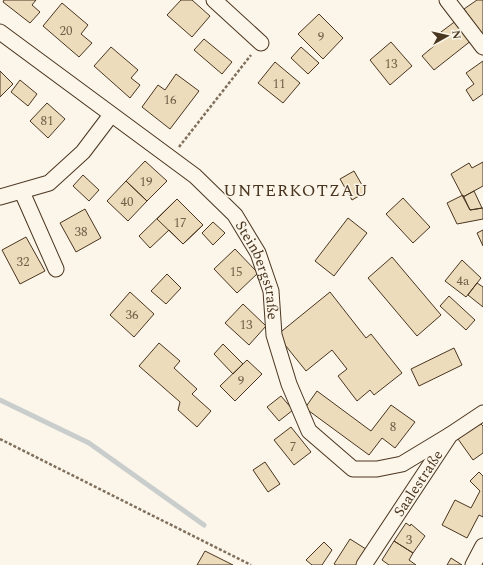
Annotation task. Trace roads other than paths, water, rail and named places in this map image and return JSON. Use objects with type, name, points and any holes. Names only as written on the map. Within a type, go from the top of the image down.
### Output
[{"type":"street","points":[[214,0],[261,43]]},
{"type":"street","points":[[447,0],[483,47]]},
{"type":"street","name":"Steinbergstraße","points":[[0,32],[195,176],[235,215],[258,253],[271,291],[274,335],[289,384],[309,431],[353,469],[377,469],[402,464],[450,435]]},
{"type":"street","points":[[0,197],[50,183],[83,152],[111,115]]},
{"type":"street","points":[[22,192],[56,269]]},
{"type":"street","name":"Saalestraße","points":[[364,565],[450,435],[483,413]]},
{"type":"street","points":[[473,565],[483,546]]},
{"type":"waterway","points":[[0,400],[89,443],[204,525]]},
{"type":"district","name":"UNTERKOTZAU","points":[[296,190]]}]
